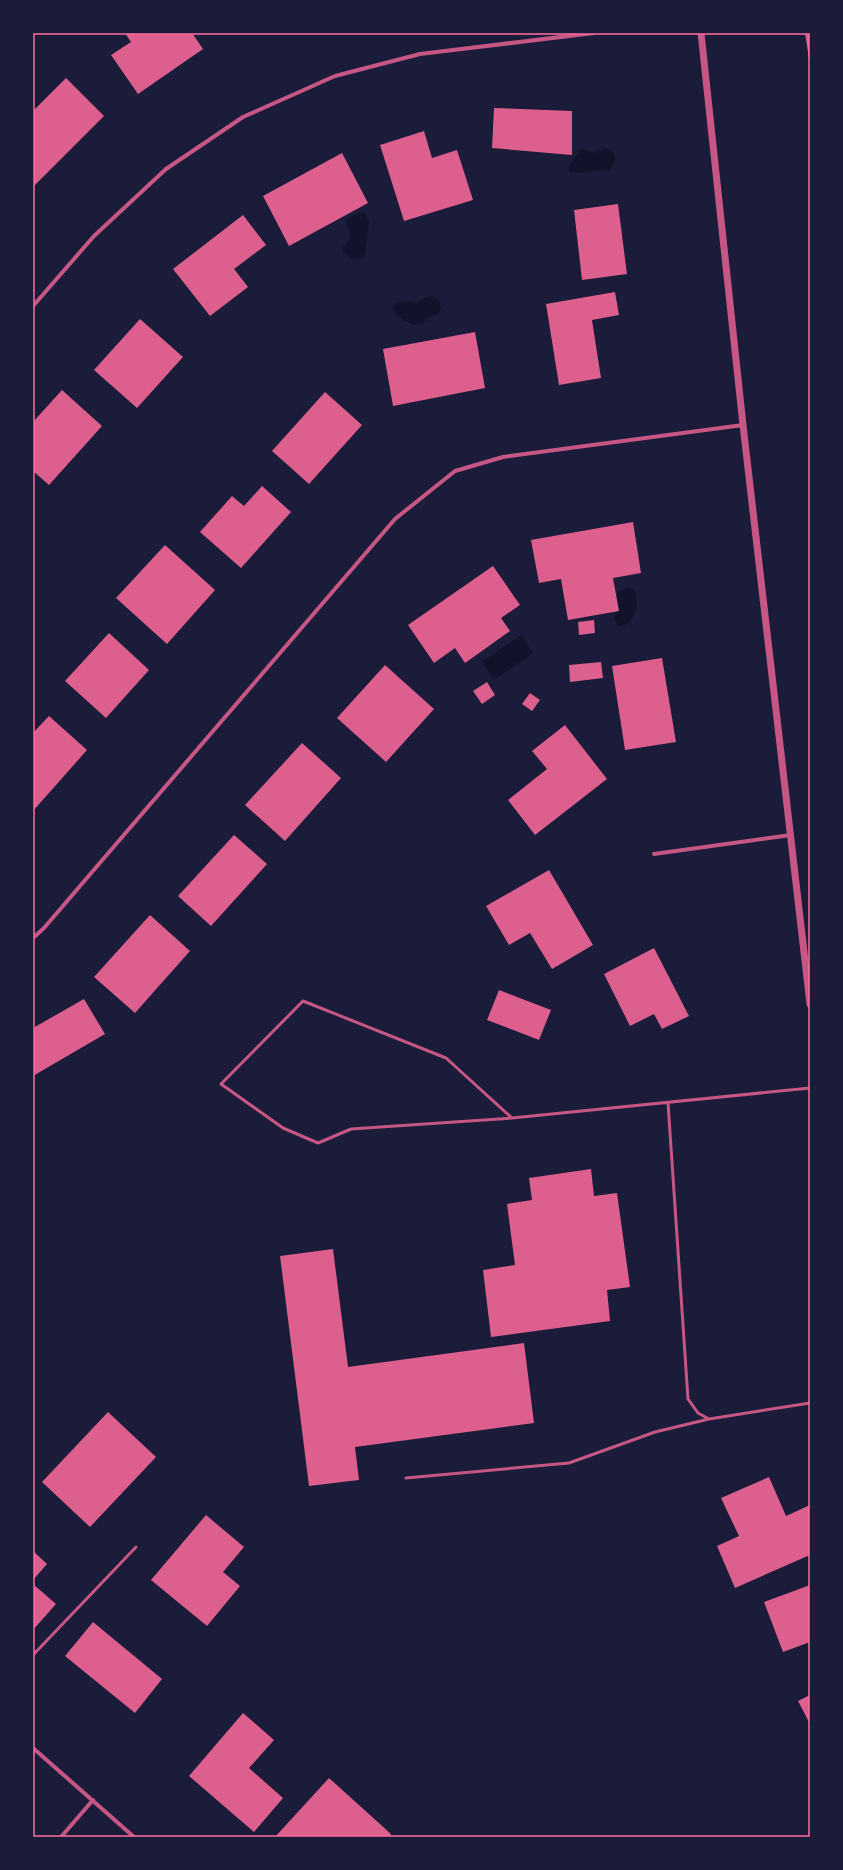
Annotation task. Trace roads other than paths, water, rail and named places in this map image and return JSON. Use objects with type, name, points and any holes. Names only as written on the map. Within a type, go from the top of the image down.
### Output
[{"type":"street","points":[[33,306],[94,236],[166,169],[243,117],[335,76],[420,54],[594,33]]},
{"type":"street","points":[[701,33],[743,425],[792,835],[810,1004]]},
{"type":"street","points":[[33,938],[44,928],[395,519],[455,471],[503,457],[743,425]]},
{"type":"street","points":[[654,854],[792,835]]},
{"type":"street","points":[[33,1748],[134,1837]]},
{"type":"street","points":[[61,1837],[93,1800]]},
{"type":"lane","points":[[512,1118],[446,1058],[303,1000],[221,1084],[283,1128],[318,1143],[352,1129],[512,1118],[810,1088]]},
{"type":"lane","points":[[668,1102],[688,1399],[698,1413],[709,1419]]},
{"type":"lane","points":[[406,1478],[570,1463],[655,1432],[709,1419],[810,1403]]},
{"type":"lane","points":[[33,1655],[136,1547]]}]
